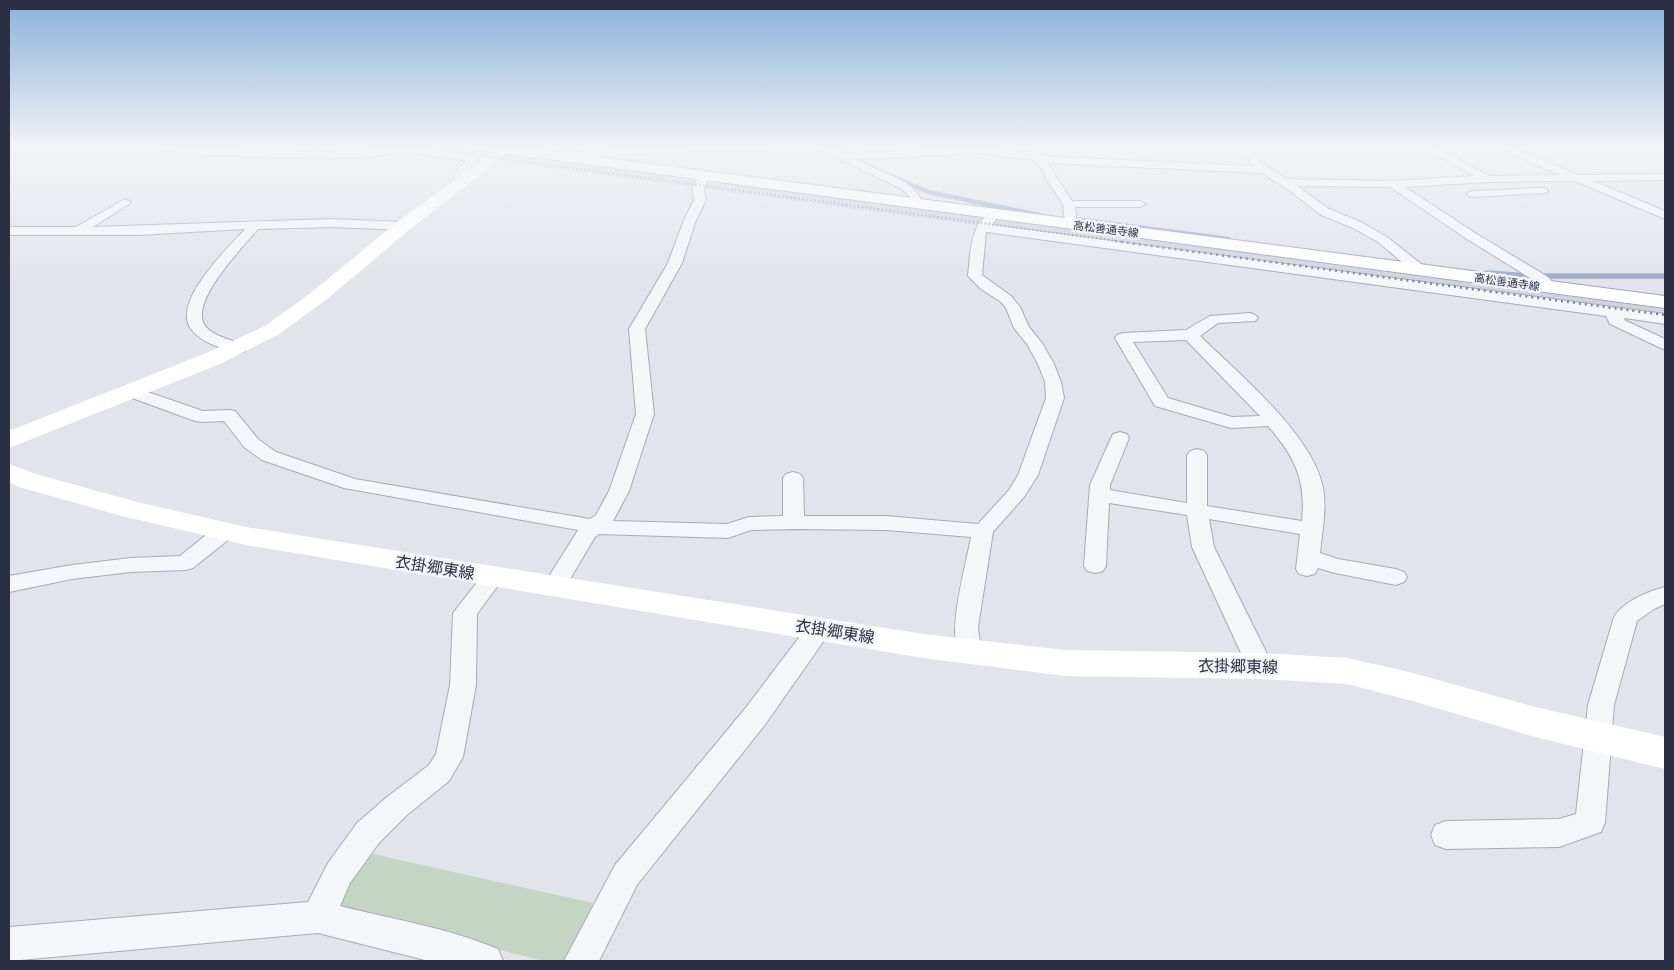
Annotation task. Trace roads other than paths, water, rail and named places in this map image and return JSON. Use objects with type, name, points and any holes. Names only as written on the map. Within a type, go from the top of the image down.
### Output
[{"type":"main road","points":[[9,440],[239,348],[291,318],[403,226],[449,192]]},
{"type":"main road","name":"高松善通寺線","points":[[829,192],[917,204],[989,221],[1071,224],[1665,302]]},
{"type":"main road","name":"衣掛郷東線","points":[[9,472],[29,481],[132,510],[225,531],[923,646],[1065,663],[1260,666],[1347,671],[1409,686],[1535,722],[1665,753]]},
{"type":"street","points":[[556,586],[587,533],[604,519],[619,491],[642,428],[645,414],[637,329],[674,263],[690,220],[700,200],[699,192]]},
{"type":"street","points":[[910,192],[915,196],[917,204]]},
{"type":"street","points":[[1061,192],[1069,204],[1071,224]]},
{"type":"street","points":[[1297,192],[1314,206],[1328,214],[1358,225],[1389,244],[1420,270]]},
{"type":"street","points":[[1405,192],[1471,236],[1543,280],[1551,288]]},
{"type":"street","points":[[1472,194],[1508,192]]},
{"type":"street","points":[[1613,192],[1665,215]]},
{"type":"street","points":[[80,230],[125,202]]},
{"type":"street","points":[[1069,204],[1140,204]]},
{"type":"street","points":[[969,651],[966,627],[984,531],[1017,493],[1028,475],[1054,398],[1053,382],[1046,364],[1034,343],[1022,328],[1014,307],[975,276],[980,232],[989,221],[1665,319]]},
{"type":"street","points":[[9,231],[138,231],[217,226],[332,223],[403,226]]},
{"type":"street","points":[[239,348],[210,338],[197,327],[194,311],[203,287],[254,226]]},
{"type":"street","points":[[1665,319],[1613,317],[1615,321],[1665,346]]},
{"type":"street","points":[[1250,318],[1215,319],[1190,335],[1123,338],[1161,402],[1231,423],[1273,420]]},
{"type":"street","points":[[1190,335],[1283,430],[1306,464],[1313,488],[1307,563],[1396,577]]},
{"type":"street","points":[[130,392],[201,417],[230,415],[252,443],[269,456],[351,484],[596,527],[728,531],[750,524],[794,522],[886,523],[984,531]]},
{"type":"street","points":[[1095,566],[1100,485],[1120,438]]},
{"type":"street","points":[[1197,455],[1197,510],[1203,547],[1260,666]]},
{"type":"street","points":[[793,478],[794,522]]},
{"type":"street","points":[[1100,495],[1310,529]]},
{"type":"street","points":[[9,584],[72,572],[185,563],[225,531]]},
{"type":"street","points":[[318,917],[339,873],[368,833],[397,806],[439,773],[449,757],[463,685],[466,613],[494,576]]},
{"type":"street","points":[[1446,835],[1559,833],[1590,823],[1601,705],[1626,617],[1646,603],[1665,595]]},
{"type":"street","points":[[581,961],[626,875],[754,718],[819,629]]},
{"type":"street","points":[[9,944],[318,917],[443,948],[486,961]]},
{"type":"waterway","points":[[929,192],[1039,215]]},
{"type":"waterway","points":[[1075,219],[1228,239]]},
{"type":"waterway","points":[[1487,273],[1529,276],[1665,276]]},
{"type":"railway","points":[[752,192],[1124,242]]},
{"type":"railway","points":[[1115,241],[1665,315]]}]
